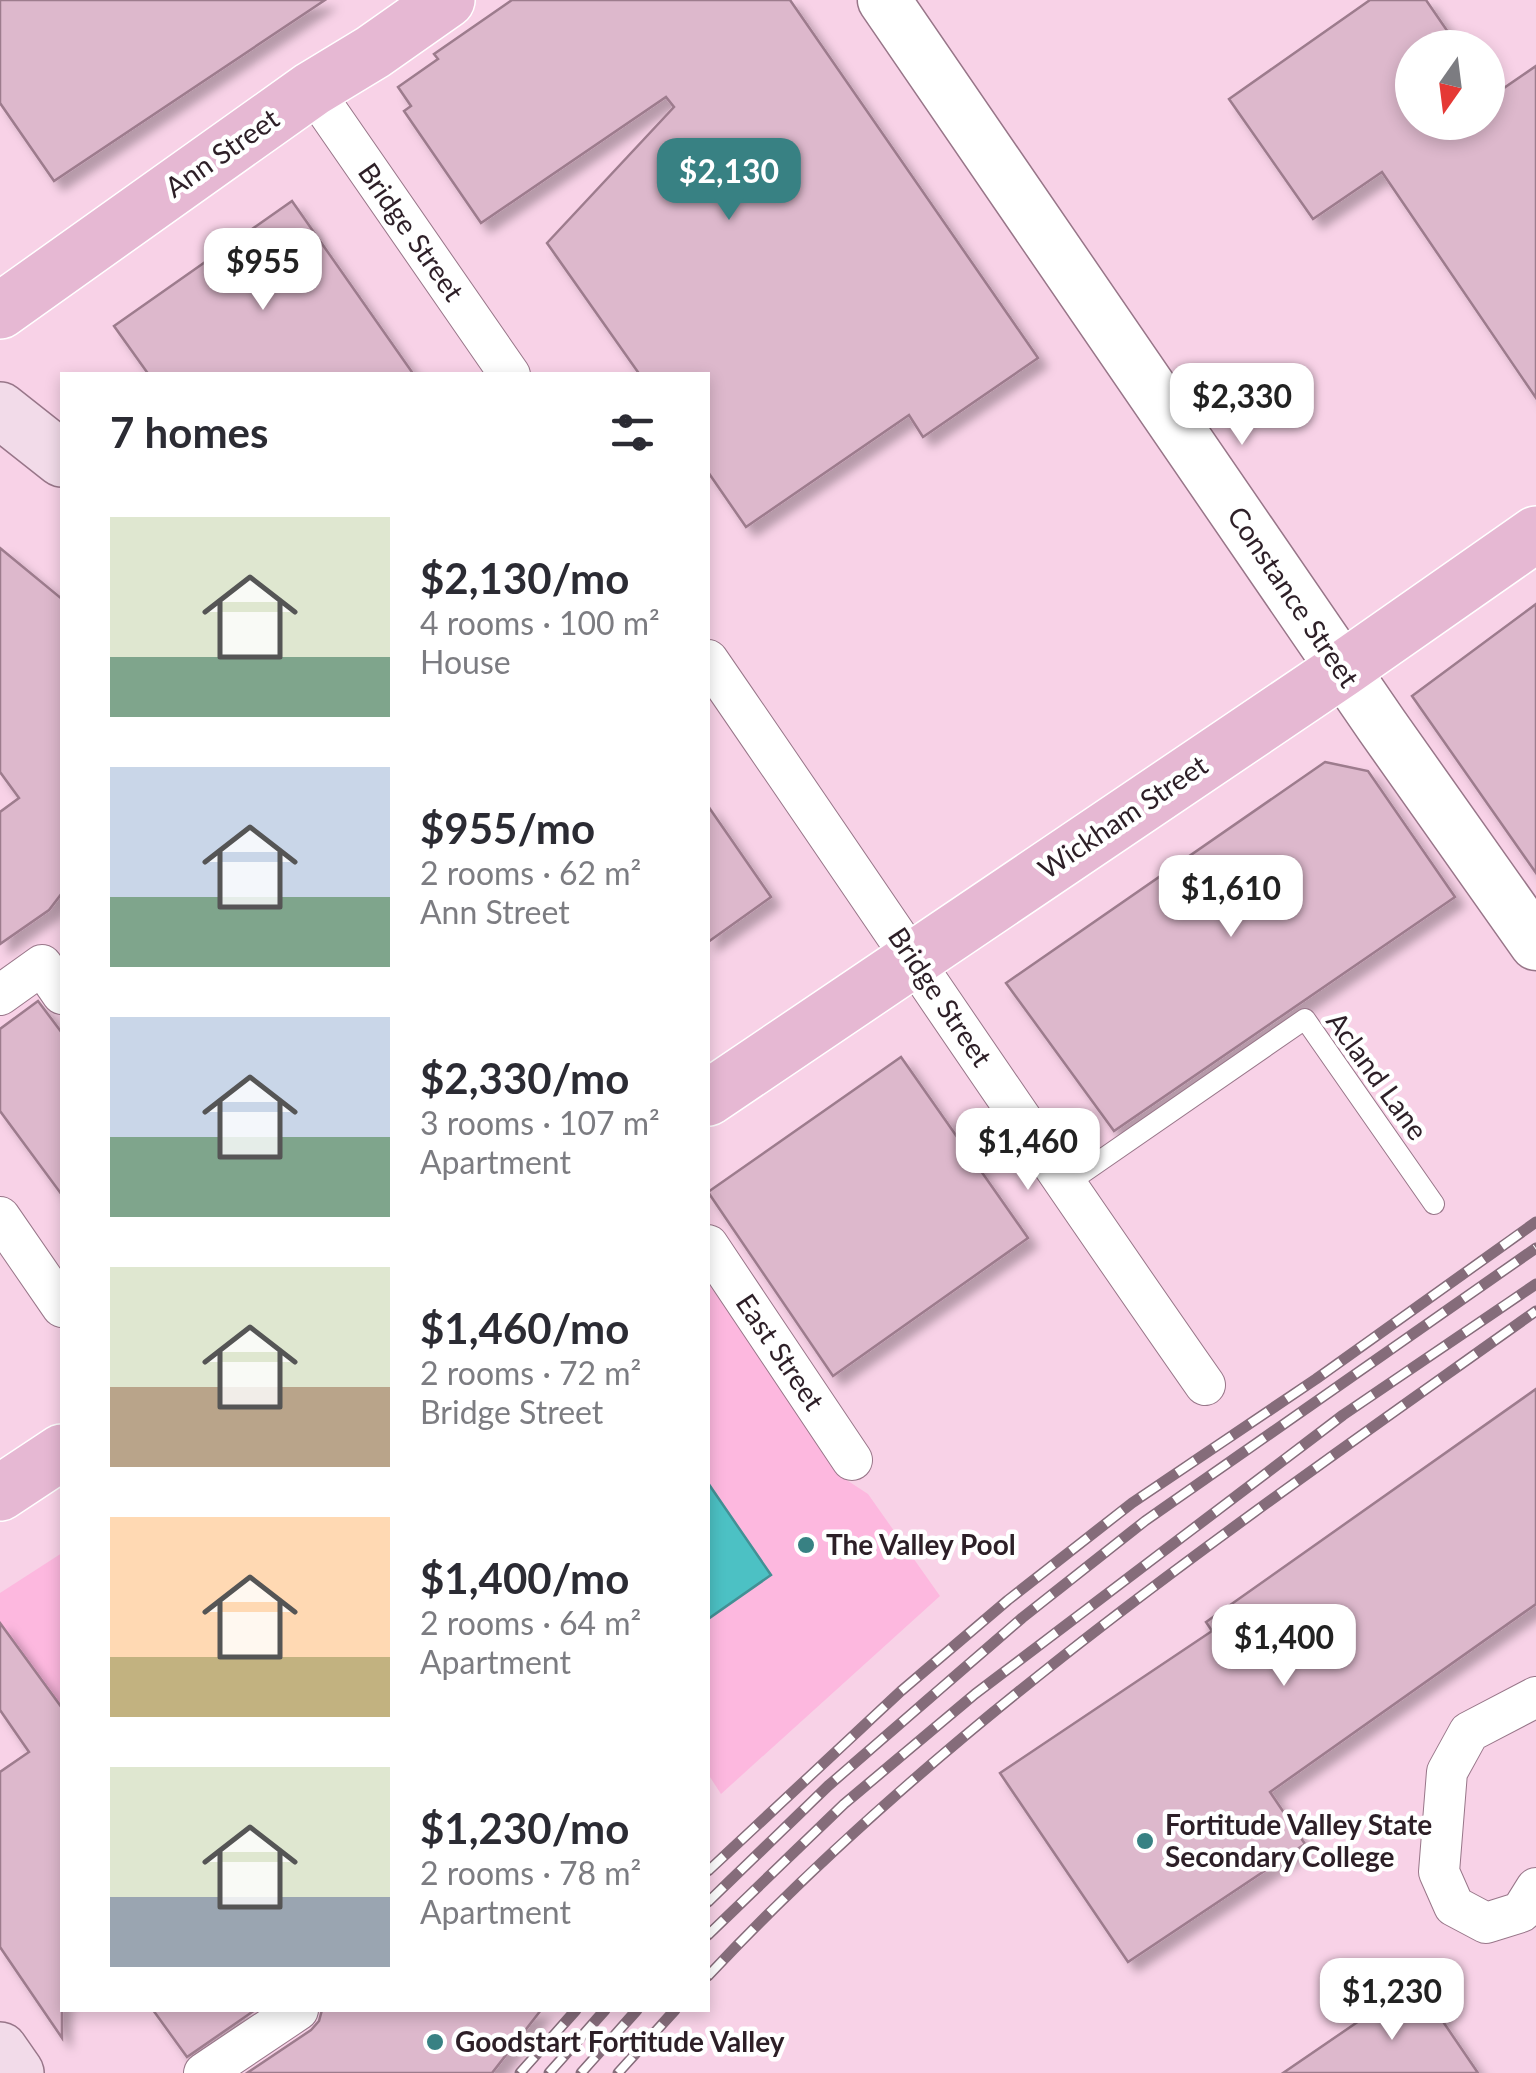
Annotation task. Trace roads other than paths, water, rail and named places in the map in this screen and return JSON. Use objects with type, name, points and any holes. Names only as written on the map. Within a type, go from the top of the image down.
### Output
[{"type":"main road","name":"Ann Street","points":[[0,310],[312,89],[447,0]]},
{"type":"main road","points":[[0,410],[60,457]]},
{"type":"main road","name":"Wickham Street","points":[[710,1097],[1536,534]]},
{"type":"main road","points":[[0,1493],[60,1453]]},
{"type":"main road","points":[[0,2050],[16,2073]]},
{"type":"street","name":"Constance Street","points":[[884,0],[1535,943]]},
{"type":"street","name":"Bridge Street","points":[[312,89],[508,372]]},
{"type":"street","name":"Bridge Street","points":[[710,663],[1205,1385]]},
{"type":"street","points":[[0,995],[42,965],[60,991]]},
{"type":"street","points":[[0,1217],[60,1304]]},
{"type":"street","name":"East Street","points":[[710,1247],[852,1460]]},
{"type":"street","points":[[1536,1697],[1469,1732],[1447,1772],[1439,1872],[1454,1906],[1486,1923],[1521,1912],[1536,1888]]},
{"type":"street","points":[[204,2073],[295,2012]]},
{"type":"lane","name":"Acland Lane","points":[[1065,1186],[1305,1019],[1434,1204]]},
{"type":"water","points":[[710,1486],[771,1575],[710,1618]]},
{"type":"railway","points":[[710,1869],[901,1691],[1008,1600],[1132,1503],[1316,1379],[1536,1222]]},
{"type":"railway","points":[[710,1900],[828,1786],[1022,1618],[1145,1521],[1536,1248]]},
{"type":"railway","points":[[710,1933],[844,1804],[975,1694],[1343,1415],[1536,1284]]},
{"type":"railway","points":[[710,1974],[801,1882],[1001,1706],[1212,1543],[1536,1311]]},
{"type":"railway","points":[[520,2073],[574,2012]]},
{"type":"railway","points":[[549,2073],[603,2012]]},
{"type":"railway","points":[[581,2073],[635,2012]]},
{"type":"railway","points":[[618,2073],[673,2012]]},
{"type":"place","name":"The Valley Pool","points":[[806,1545]]},
{"type":"place","name":"Fortitude Valley State Secondary College","points":[[1145,1841]]},
{"type":"place","name":"Goodstart Fortitude Valley","points":[[435,2042]]}]
